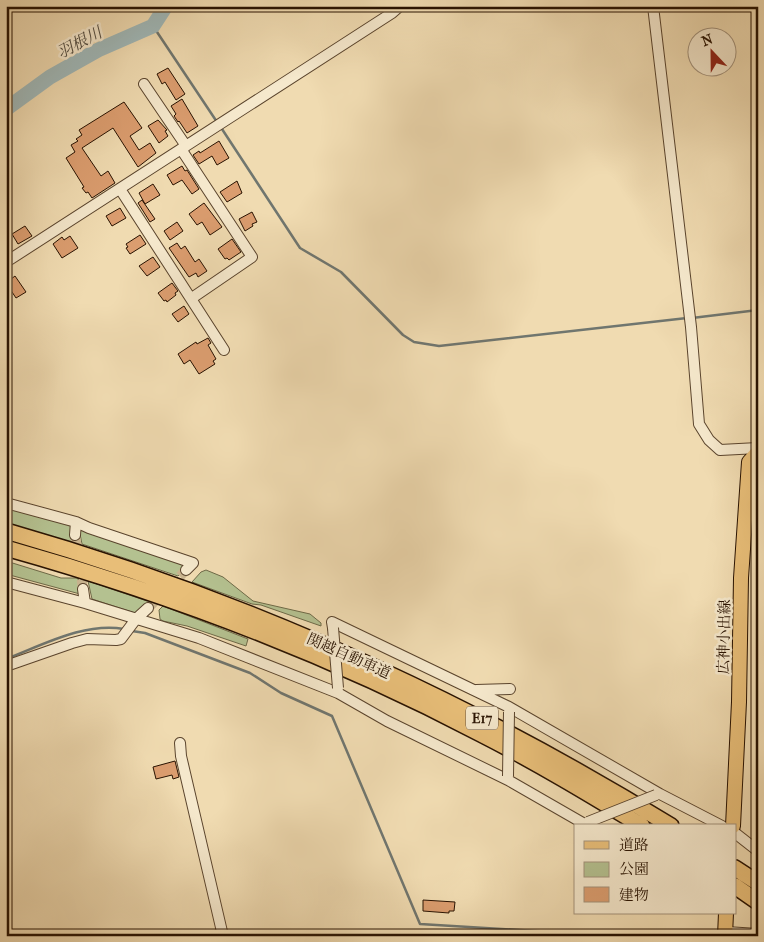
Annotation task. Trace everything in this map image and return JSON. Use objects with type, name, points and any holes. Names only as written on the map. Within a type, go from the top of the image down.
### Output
[{"type":"highway","name":"関越自動車道","points":[[6,531],[69,549],[149,576],[285,628],[361,660],[475,715],[552,755],[668,824]]},
{"type":"highway","name":"関越自動車道","points":[[6,548],[78,568],[208,613],[356,674],[480,733],[639,824]]},
{"type":"highway","points":[[736,869],[758,883]]},
{"type":"highway","points":[[736,887],[758,902]]},
{"type":"main road","name":"広神小出線","points":[[733,824],[739,702],[743,549],[749,462],[758,452]]},
{"type":"main road","points":[[725,934],[726,914]]},
{"type":"street","points":[[6,262],[392,13],[400,6]]},
{"type":"street","points":[[654,6],[691,327],[699,424],[709,440],[720,450],[758,448]]},
{"type":"street","points":[[144,84],[252,257],[192,298]]},
{"type":"street","points":[[120,189],[224,350]]},
{"type":"street","points":[[6,503],[76,522],[194,563],[186,570]]},
{"type":"street","points":[[75,535],[76,522]]},
{"type":"street","points":[[6,582],[85,603],[199,638],[338,690],[388,721],[508,778],[587,824],[658,794]]},
{"type":"street","points":[[83,589],[85,603]]},
{"type":"street","points":[[6,666],[87,639],[121,639],[136,619],[148,608]]},
{"type":"street","points":[[338,690],[332,622],[473,690],[658,794],[718,824]]},
{"type":"street","points":[[473,690],[510,689]]},
{"type":"street","points":[[508,778],[509,709]]},
{"type":"street","points":[[180,743],[181,756],[223,936]]},
{"type":"street","points":[[736,834],[758,851]]},
{"type":"street","points":[[725,934],[758,934]]},
{"type":"green space","points":[[6,505],[72,525],[74,543],[6,523]]},
{"type":"green space","points":[[79,529],[92,531],[182,562],[185,569],[178,576],[82,544]]},
{"type":"green space","points":[[6,561],[61,578],[78,578],[80,594],[6,574]]},
{"type":"green space","points":[[206,570],[223,577],[253,601],[310,614],[321,623],[321,626],[192,582],[201,572]]},
{"type":"green space","points":[[88,581],[150,602],[135,613],[92,599]]},
{"type":"green space","points":[[163,606],[248,639],[246,646],[187,626],[163,621],[160,619],[159,610]]},
{"type":"building","points":[[168,68],[185,94],[176,100],[165,82],[162,84],[157,74]]},
{"type":"building","points":[[182,99],[198,126],[187,133],[174,116],[176,114],[171,106]]},
{"type":"building","points":[[124,102],[142,128],[130,136],[139,150],[150,143],[156,153],[138,167],[113,128],[82,148],[101,176],[108,171],[115,183],[92,198],[82,188],[84,187],[66,158],[75,152],[71,145],[78,141],[76,139],[82,135],[79,130]]},
{"type":"building","points":[[158,120],[167,130],[165,131],[168,136],[159,143],[148,126]]},
{"type":"building","points":[[219,141],[229,158],[217,165],[212,156],[199,164],[193,155],[199,151],[200,153]]},
{"type":"building","points":[[182,166],[185,171],[187,170],[199,189],[192,194],[182,180],[173,185],[167,175]]},
{"type":"building","points":[[237,181],[242,193],[227,202],[220,192]]},
{"type":"building","points":[[153,184],[160,195],[145,204],[139,193]]},
{"type":"building","points":[[142,200],[155,219],[150,222],[138,203]]},
{"type":"building","points":[[204,203],[222,227],[210,235],[202,222],[197,225],[189,214]]},
{"type":"building","points":[[120,208],[126,218],[112,226],[106,216]]},
{"type":"building","points":[[252,212],[257,222],[245,231],[239,219]]},
{"type":"building","points":[[177,222],[183,231],[170,240],[164,231]]},
{"type":"building","points":[[25,226],[32,236],[18,244],[12,234]]},
{"type":"building","points":[[140,235],[146,244],[130,254],[126,244]]},
{"type":"building","points":[[70,236],[78,248],[62,258],[53,244],[62,237],[64,240]]},
{"type":"building","points":[[232,239],[241,252],[229,260],[225,259],[218,249]]},
{"type":"building","points":[[177,243],[181,249],[185,246],[195,262],[199,259],[207,271],[198,277],[196,273],[189,277],[169,248]]},
{"type":"building","points":[[153,257],[160,267],[147,276],[139,266]]},
{"type":"building","points":[[15,276],[26,292],[16,298],[6,283]]},
{"type":"building","points":[[172,283],[178,291],[167,302],[166,300],[164,301],[158,293]]},
{"type":"building","points":[[184,306],[189,314],[178,322],[172,314]]},
{"type":"building","points":[[208,338],[211,343],[208,345],[216,359],[213,361],[215,364],[199,374],[190,360],[184,364],[178,354],[196,342],[197,344]]},
{"type":"building","points":[[175,761],[179,777],[173,779],[172,775],[156,779],[153,767]]},
{"type":"building","points":[[423,900],[455,902],[454,911],[449,911],[449,913],[423,911]]},
{"type":"waterway","name":"羽根川","points":[[6,109],[50,77],[98,50],[153,26],[166,6]]},
{"type":"waterway","points":[[153,26],[217,122]]},
{"type":"waterway","points":[[220,126],[300,248],[341,272],[403,335],[414,342],[439,346],[687,318]]},
{"type":"waterway","points":[[692,318],[758,310]]},
{"type":"waterway","points":[[6,659],[79,632],[94,629],[124,629]]},
{"type":"waterway","points":[[132,631],[145,633],[250,673],[281,693],[332,716],[420,924],[618,936]]},
{"type":"tunnel","points":[[75,535],[83,589]]},
{"type":"tunnel","points":[[148,608],[186,570]]}]
